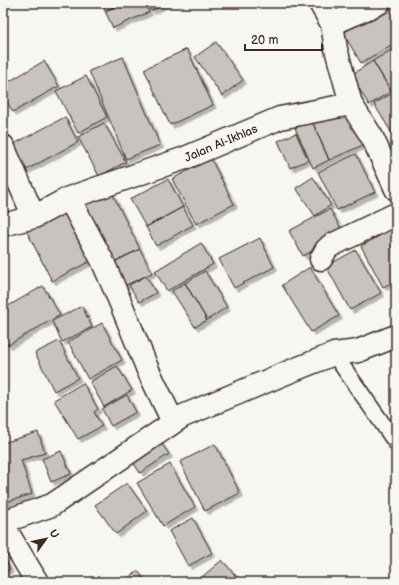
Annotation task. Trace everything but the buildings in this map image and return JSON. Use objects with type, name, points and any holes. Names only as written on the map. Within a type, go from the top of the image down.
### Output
[{"type":"street","points":[[320,3],[332,24],[336,49],[352,104],[372,137],[396,189]]},
{"type":"street","points":[[332,24],[379,3]]},
{"type":"street","name":"Jalan Al-Ikhlas","points":[[3,225],[34,217],[69,198],[185,158],[280,118],[352,104]]},
{"type":"street","points":[[3,146],[34,217]]},
{"type":"street","points":[[69,198],[102,260],[148,370],[173,422]]},
{"type":"street","points":[[320,259],[330,246],[396,214]]},
{"type":"street","points":[[3,522],[52,504],[182,416],[291,370],[334,354],[358,351],[396,336]]},
{"type":"street","points":[[3,525],[37,582]]},
{"type":"lane","points":[[334,354],[396,443]]}]
